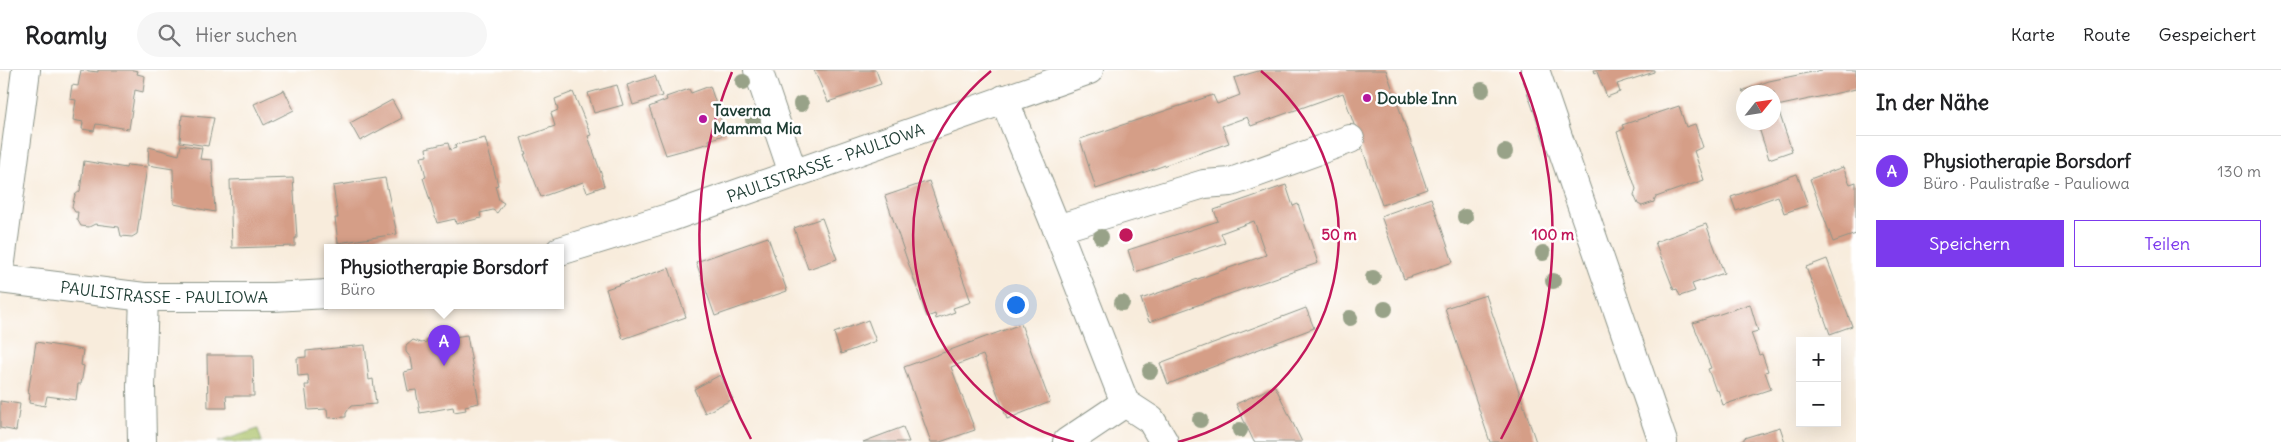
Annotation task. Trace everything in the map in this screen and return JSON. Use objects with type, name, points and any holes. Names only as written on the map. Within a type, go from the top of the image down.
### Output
[{"type":"street","points":[[0,269],[26,70]]},
{"type":"street","points":[[758,70],[793,173]]},
{"type":"street","name":"PAULISTRASSE - PAULIOWA","points":[[564,250],[670,217],[1089,70]]},
{"type":"street","points":[[1535,70],[1663,442]]},
{"type":"street","points":[[1004,99],[1058,229],[1125,403],[1150,420],[1164,442]]},
{"type":"street","points":[[1058,229],[1204,184],[1231,182],[1350,139]]},
{"type":"street","name":"PAULISTRASSE - PAULIOWA","points":[[0,279],[144,298],[272,297],[324,294]]},
{"type":"street","points":[[142,442],[141,387],[144,298]]},
{"type":"street","points":[[1067,442],[1125,403]]},
{"type":"green space","points":[[258,429],[262,442],[218,442]]},
{"type":"building","points":[[81,70],[98,72],[98,70],[133,70],[138,71],[137,74],[145,76],[143,92],[135,90],[129,129],[96,124],[94,131],[82,129],[83,122],[73,120],[76,100],[70,99],[72,85],[78,86]]},
{"type":"building","points":[[814,70],[876,70],[881,84],[828,102]]},
{"type":"building","points":[[1262,70],[1386,70],[1427,189],[1382,205],[1343,93],[1251,126],[1247,117],[1222,126],[1229,143],[1096,189],[1080,139],[1213,95],[1217,104],[1240,95],[1234,78]]},
{"type":"building","points":[[1594,70],[1654,70],[1654,72],[1617,84],[1620,92],[1607,97],[1597,72],[1595,73]]},
{"type":"building","points":[[1822,70],[1856,70],[1856,89],[1781,105],[1781,85],[1758,85]]},
{"type":"building","points":[[655,76],[662,96],[633,105],[627,85]]},
{"type":"building","points":[[617,85],[623,105],[594,113],[588,93]]},
{"type":"building","points":[[710,86],[726,134],[709,140],[710,143],[666,155],[649,107],[667,100],[666,97],[689,89],[691,93]]},
{"type":"building","points":[[284,90],[294,110],[264,125],[254,104]]},
{"type":"building","points":[[573,92],[591,135],[588,136],[604,186],[587,192],[583,182],[541,197],[524,154],[526,154],[521,138],[555,126],[551,113],[558,110],[555,99]]},
{"type":"building","points":[[392,100],[402,118],[360,141],[350,123]]},
{"type":"building","points":[[1679,106],[1686,127],[1695,124],[1703,147],[1694,151],[1704,180],[1656,197],[1654,202],[1642,206],[1638,204],[1634,195],[1636,189],[1617,132],[1624,129],[1622,125]]},
{"type":"building","points":[[182,115],[214,118],[208,146],[180,142]]},
{"type":"building","points":[[1781,118],[1792,151],[1769,159],[1760,130],[1781,130]]},
{"type":"building","points":[[485,138],[498,185],[495,186],[499,200],[504,203],[497,213],[493,210],[480,213],[481,218],[456,224],[455,219],[437,223],[423,178],[426,177],[421,157],[427,156],[426,148],[448,143],[450,150],[456,148],[455,145]]},
{"type":"building","points":[[181,145],[202,148],[200,159],[212,160],[215,212],[174,204],[173,169],[148,165],[149,147],[179,155]]},
{"type":"building","points":[[84,161],[126,168],[127,165],[147,167],[137,234],[132,237],[121,236],[119,227],[95,224],[89,227],[81,226],[77,219],[78,212],[75,212],[72,207],[75,195],[80,191]]},
{"type":"building","points":[[1843,167],[1850,184],[1856,182],[1856,234],[1833,242],[1810,179]]},
{"type":"building","points":[[1797,174],[1808,205],[1784,213],[1778,196],[1736,211],[1731,197]]},
{"type":"building","points":[[293,178],[297,238],[295,238],[295,246],[232,248],[230,180]]},
{"type":"building","points":[[385,178],[397,234],[338,243],[335,218],[338,218],[333,186]]},
{"type":"building","points":[[929,181],[971,302],[953,308],[955,312],[936,319],[935,314],[927,317],[885,196]]},
{"type":"building","points":[[1286,185],[1293,206],[1298,204],[1318,263],[1149,322],[1141,299],[1266,255],[1254,221],[1221,233],[1225,243],[1135,272],[1128,250],[1218,221],[1214,210]]},
{"type":"building","points":[[1431,198],[1453,262],[1404,279],[1381,216]]},
{"type":"building","points":[[822,218],[837,259],[808,269],[794,228]]},
{"type":"building","points":[[1706,224],[1724,273],[1692,284],[1695,291],[1680,296],[1677,289],[1674,290],[1655,242]]},
{"type":"building","points":[[768,237],[787,291],[715,316],[696,262]]},
{"type":"building","points":[[1827,259],[1852,326],[1830,334],[1806,267]]},
{"type":"building","points":[[669,268],[686,317],[623,339],[606,289]]},
{"type":"building","points":[[1486,295],[1536,442],[1490,442],[1445,308]]},
{"type":"building","points":[[1750,304],[1758,331],[1751,333],[1759,355],[1762,354],[1768,371],[1765,372],[1771,389],[1723,405],[1718,390],[1716,391],[1708,369],[1711,368],[1693,323]]},
{"type":"building","points":[[1306,308],[1314,328],[1168,384],[1160,363]]},
{"type":"building","points":[[868,320],[876,341],[841,354],[834,333]]},
{"type":"building","points":[[1021,324],[1050,402],[1007,419],[983,355],[951,367],[975,430],[940,442],[931,442],[904,367]]},
{"type":"building","points":[[467,335],[479,403],[465,406],[466,410],[454,412],[453,407],[420,413],[416,390],[408,391],[404,372],[413,370],[411,358],[406,352],[406,346],[413,340],[421,343],[427,342],[426,340],[447,336],[447,338]]},
{"type":"building","points":[[36,342],[83,350],[81,365],[84,366],[81,384],[78,384],[76,400],[47,396],[45,406],[29,403],[30,394],[28,393]]},
{"type":"building","points":[[365,345],[369,380],[373,379],[376,404],[351,406],[346,413],[346,417],[328,418],[327,409],[308,410],[305,385],[309,385],[308,375],[298,376],[297,358],[306,357],[306,351]]},
{"type":"building","points":[[207,355],[253,355],[254,396],[226,396],[227,408],[208,408]]},
{"type":"building","points":[[720,375],[733,399],[705,413],[694,389]]},
{"type":"building","points":[[1275,386],[1302,442],[1254,442],[1236,404]]},
{"type":"building","points":[[0,401],[20,404],[16,431],[0,428]]},
{"type":"building","points":[[903,427],[909,442],[863,442]]},
{"type":"building","points":[[1780,427],[1785,442],[1739,442],[1744,440],[1744,438]]},
{"type":"place","name":"Double Inn","points":[[1367,98]]},
{"type":"place","name":"Taverna Mamma Mia","points":[[703,119]]},
{"type":"place","name":"Physiotherapie Borsdorf","points":[[444,366]]}]
